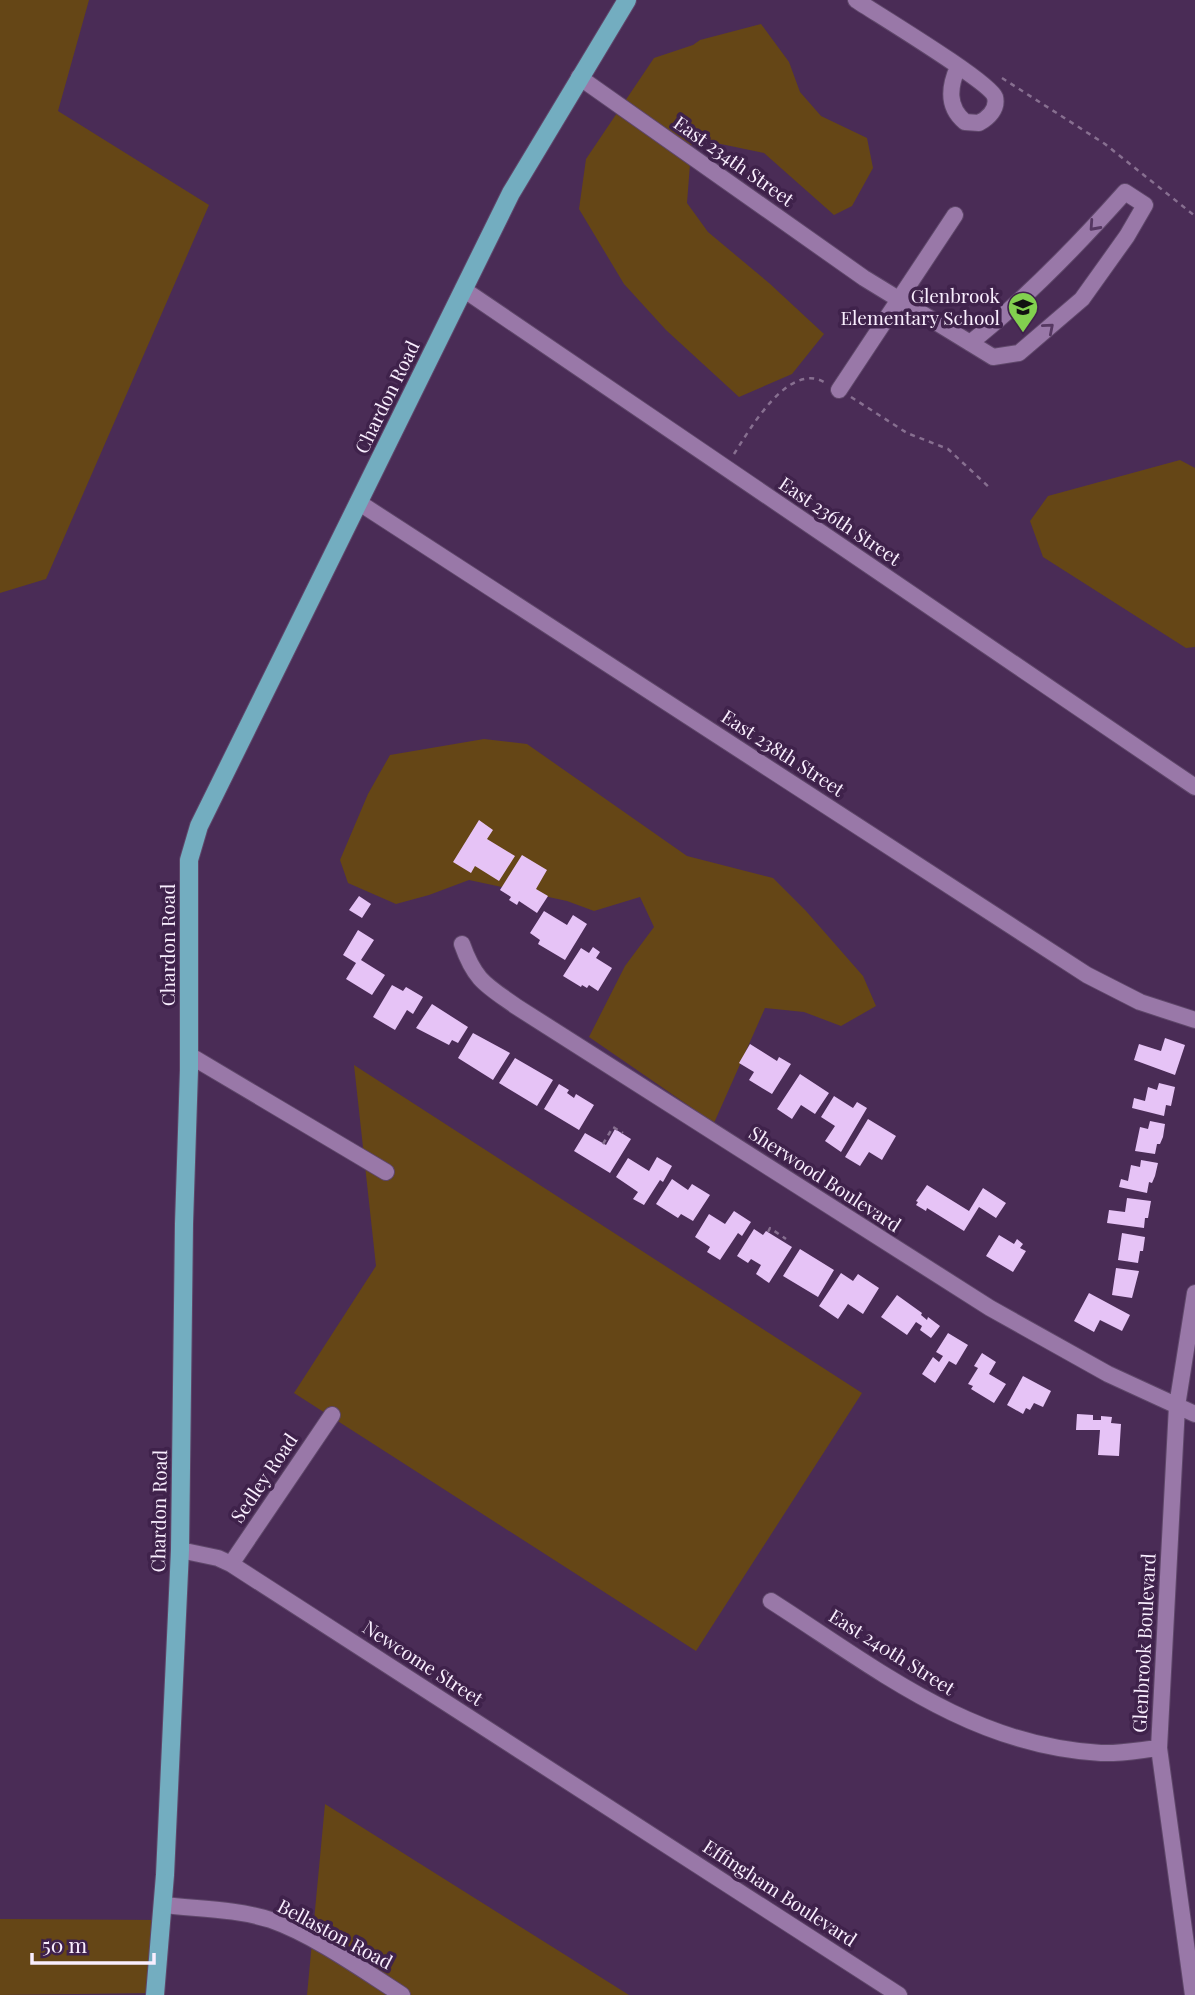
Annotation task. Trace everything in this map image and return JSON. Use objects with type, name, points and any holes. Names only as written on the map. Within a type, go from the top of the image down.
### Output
[{"type":"main road","name":"Chardon Road","points":[[155,1995],[164,1905],[180,1550],[189,1055],[189,860],[199,826],[512,192],[627,0]]},
{"type":"street","points":[[856,0],[958,68]]},
{"type":"street","name":"East 234th Street","points":[[579,78],[864,278],[899,300],[993,357],[1019,354],[1082,299],[1127,236],[1145,205],[1125,192],[1073,250],[1000,319],[970,343]]},
{"type":"street","points":[[839,390],[955,215]]},
{"type":"street","name":"East 236th Street","points":[[463,289],[1195,787]]},
{"type":"street","name":"East 238th Street","points":[[358,502],[1087,975],[1140,1002],[1195,1020]]},
{"type":"street","name":"Sherwood Boulevard","points":[[462,944],[469,965],[481,982],[517,1007],[990,1308],[1108,1374],[1195,1414]]},
{"type":"street","points":[[189,1055],[386,1172]]},
{"type":"street","name":"Glenbrook Boulevard","points":[[1193,1995],[1159,1748],[1177,1406],[1195,1293]]},
{"type":"street","name":"Sedley Road","points":[[231,1564],[332,1415]]},
{"type":"street","name":"Newcome Street","points":[[180,1550],[218,1558],[231,1564],[638,1826]]},
{"type":"street","name":"East 240th Street","points":[[771,1601],[930,1703],[994,1732],[1047,1746],[1102,1753],[1159,1748]]},
{"type":"street","name":"Effingham Boulevard","points":[[638,1826],[899,1995]]},
{"type":"street","name":"Bellaston Road","points":[[164,1905],[251,1915],[270,1920],[352,1963],[402,1995]]},
{"type":"path","points":[[996,74],[1105,144],[1195,216]]},
{"type":"path","points":[[724,468],[762,412],[782,391],[802,378],[816,377],[907,433],[948,449],[991,489]]},
{"type":"path","points":[[603,1144],[613,1127],[623,1133]]},
{"type":"path","points":[[768,1232],[770,1228],[786,1239]]},
{"type":"shaded area","points":[[0,0],[89,0],[58,111],[209,205],[46,579],[0,593]]},
{"type":"shaded area","points":[[761,24],[789,62],[800,92],[821,116],[867,138],[873,168],[852,206],[834,215],[764,153],[692,138],[687,203],[708,232],[824,334],[792,374],[739,397],[666,330],[624,284],[579,209],[586,159],[654,58],[693,45],[700,40]]},
{"type":"shaded area","points":[[1180,460],[1195,468],[1195,647],[1186,648],[1043,557],[1030,521],[1048,496]]},
{"type":"shaded area","points":[[484,739],[527,744],[687,856],[773,878],[863,976],[876,1006],[841,1026],[804,1012],[765,1008],[714,1123],[589,1037],[625,966],[654,927],[640,897],[594,911],[567,901],[469,880],[396,904],[348,883],[340,860],[368,794],[390,755]]},
{"type":"shaded area","points":[[354,1065],[862,1393],[696,1651],[294,1393],[376,1266]]},
{"type":"shaded area","points":[[325,1804],[629,1995],[307,1995]]},
{"type":"shaded area","points":[[0,1919],[162,1920],[155,1993],[0,1995]]},
{"type":"building","points":[[479,820],[493,830],[487,839],[515,856],[499,881],[475,866],[471,873],[453,862]]},
{"type":"building","points":[[522,855],[547,870],[536,889],[548,896],[537,913],[519,901],[517,905],[500,890]]},
{"type":"building","points":[[359,896],[371,904],[362,918],[349,910]]},
{"type":"building","points":[[544,911],[567,925],[573,915],[587,924],[565,960],[538,944],[540,940],[530,933]]},
{"type":"building","points":[[358,930],[374,940],[361,960],[385,975],[372,995],[346,979],[356,963],[343,955]]},
{"type":"building","points":[[593,947],[600,952],[596,958],[612,968],[598,991],[589,985],[587,988],[582,985],[581,987],[563,976],[581,948],[589,953]]},
{"type":"building","points":[[392,985],[403,991],[406,987],[423,997],[413,1014],[407,1010],[395,1030],[373,1017]]},
{"type":"building","points":[[432,1004],[468,1027],[458,1043],[452,1040],[449,1045],[416,1028]]},
{"type":"building","points":[[473,1033],[510,1053],[493,1080],[458,1058]]},
{"type":"building","points":[[1165,1038],[1185,1045],[1175,1075],[1134,1060],[1139,1044],[1161,1051]]},
{"type":"building","points":[[750,1044],[777,1061],[779,1057],[791,1064],[772,1094],[749,1080],[754,1072],[739,1063]]},
{"type":"building","points":[[515,1058],[553,1080],[537,1106],[499,1083]]},
{"type":"building","points":[[800,1074],[829,1093],[815,1114],[801,1105],[792,1119],[777,1109]]},
{"type":"building","points":[[1159,1083],[1175,1087],[1171,1106],[1166,1105],[1164,1116],[1132,1108],[1134,1098],[1145,1101],[1148,1087],[1157,1090]]},
{"type":"building","points":[[559,1084],[569,1090],[567,1093],[574,1098],[576,1094],[594,1105],[579,1130],[544,1109]]},
{"type":"building","points":[[834,1096],[853,1108],[857,1102],[867,1108],[841,1152],[825,1141],[835,1126],[821,1117]]},
{"type":"building","points":[[868,1119],[896,1136],[882,1160],[869,1152],[860,1166],[845,1157]]},
{"type":"building","points":[[1150,1121],[1165,1124],[1163,1137],[1160,1144],[1157,1144],[1155,1154],[1135,1151],[1140,1127],[1148,1129]]},
{"type":"building","points":[[615,1129],[631,1139],[610,1173],[574,1151],[585,1133],[606,1145]]},
{"type":"building","points":[[657,1157],[672,1166],[644,1205],[633,1199],[638,1192],[616,1177],[628,1158],[649,1171]]},
{"type":"building","points":[[1141,1160],[1158,1163],[1147,1193],[1119,1187],[1121,1179],[1128,1181],[1131,1165],[1140,1167]]},
{"type":"building","points":[[672,1179],[688,1190],[692,1184],[710,1195],[693,1221],[681,1214],[678,1218],[656,1204]]},
{"type":"building","points":[[927,1185],[969,1211],[983,1188],[1006,1203],[996,1218],[979,1207],[964,1231],[927,1208],[926,1211],[916,1205]]},
{"type":"building","points":[[1127,1198],[1151,1201],[1144,1228],[1107,1223],[1109,1210],[1125,1212]]},
{"type":"building","points":[[734,1211],[751,1222],[742,1236],[738,1233],[720,1260],[707,1252],[710,1247],[695,1237],[709,1214],[725,1224]]},
{"type":"building","points":[[754,1229],[763,1235],[766,1231],[792,1247],[769,1283],[756,1274],[761,1265],[751,1259],[748,1263],[737,1256]]},
{"type":"building","points":[[1122,1233],[1145,1237],[1138,1263],[1118,1260]]},
{"type":"building","points":[[999,1235],[1014,1244],[1017,1239],[1023,1244],[1020,1248],[1026,1251],[1013,1272],[986,1256]]},
{"type":"building","points":[[800,1249],[834,1270],[818,1297],[783,1276]]},
{"type":"building","points":[[1116,1268],[1139,1271],[1132,1298],[1112,1295]]},
{"type":"building","points":[[841,1273],[853,1281],[858,1274],[879,1288],[863,1314],[848,1304],[838,1319],[819,1306]]},
{"type":"building","points":[[1089,1293],[1130,1315],[1122,1331],[1100,1320],[1094,1332],[1074,1321]]},
{"type":"building","points":[[897,1295],[922,1313],[927,1320],[928,1317],[940,1326],[931,1338],[920,1330],[922,1326],[916,1322],[907,1335],[881,1317]]},
{"type":"building","points":[[948,1333],[968,1345],[956,1365],[949,1361],[935,1383],[922,1374],[933,1357],[939,1362],[943,1356],[936,1352]]},
{"type":"building","points":[[982,1353],[996,1362],[989,1374],[1006,1384],[994,1403],[971,1389],[973,1386],[968,1384],[978,1368],[974,1366]]},
{"type":"building","points":[[1023,1376],[1051,1391],[1043,1407],[1034,1403],[1030,1410],[1026,1408],[1023,1414],[1007,1405]]},
{"type":"building","points":[[1077,1414],[1093,1415],[1093,1420],[1101,1420],[1101,1416],[1112,1417],[1111,1423],[1121,1424],[1119,1456],[1098,1455],[1100,1430],[1076,1430]]},
{"type":"place","name":"Glenbrook Elementary School","points":[[1023,334]]}]
